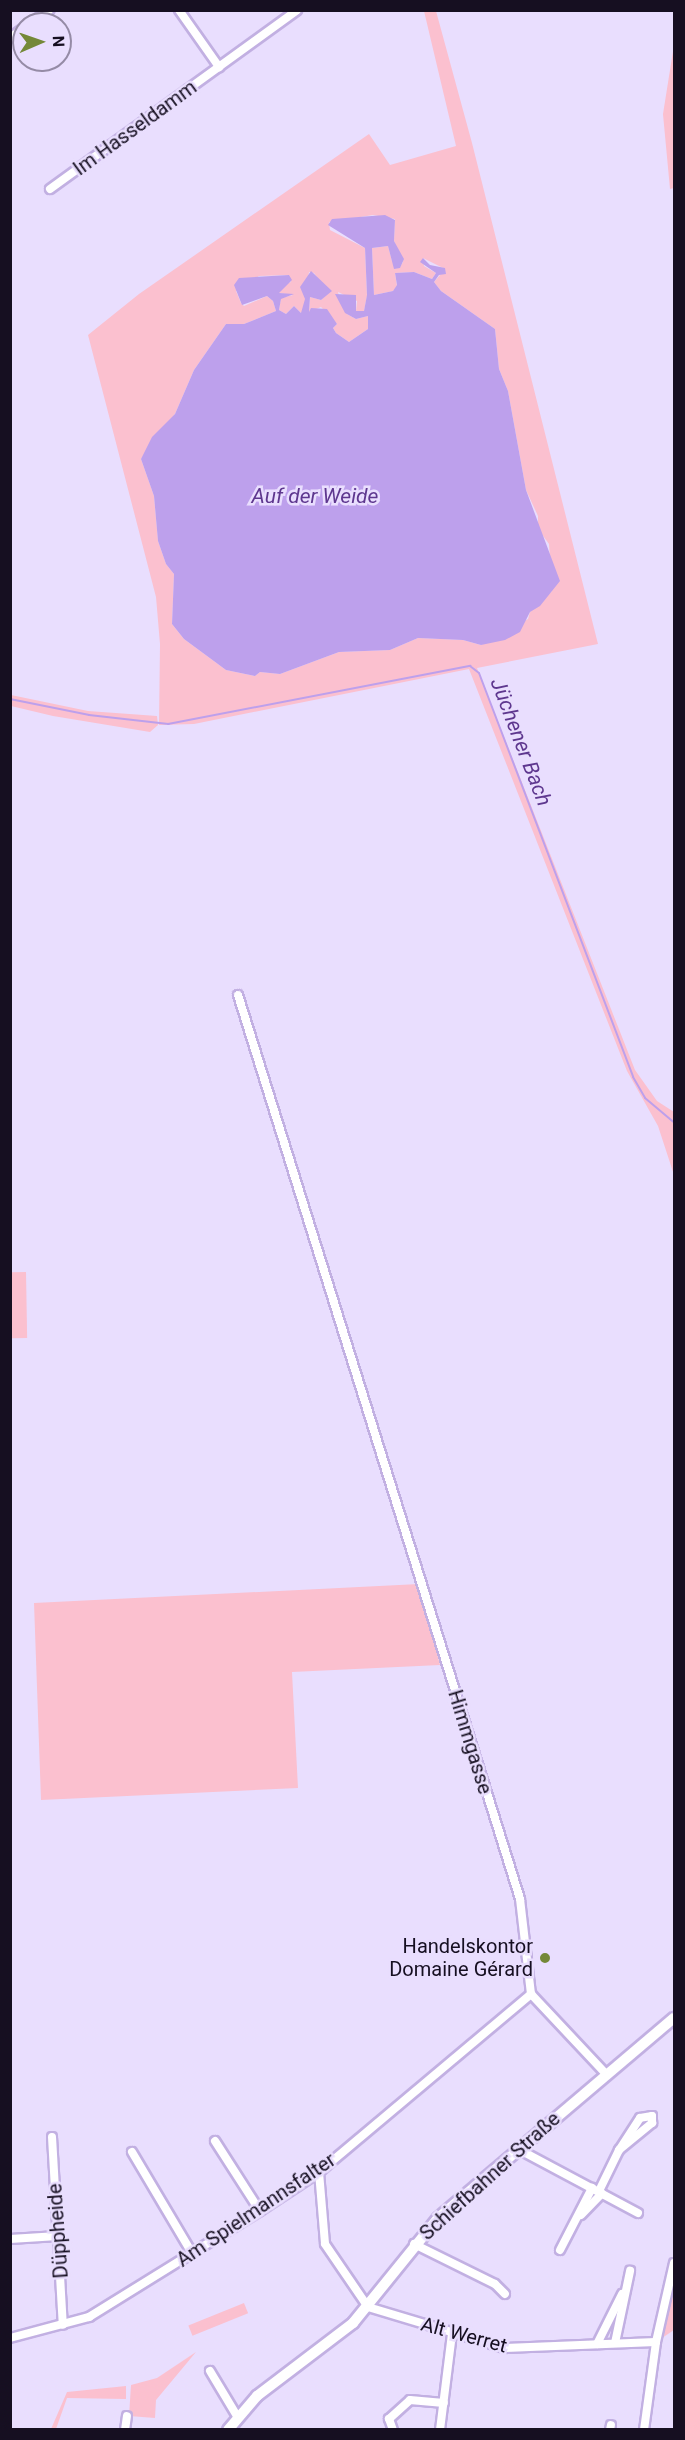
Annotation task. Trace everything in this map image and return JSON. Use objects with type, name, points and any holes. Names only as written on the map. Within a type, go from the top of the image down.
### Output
[{"type":"street","points":[[179,10],[219,67]]},
{"type":"street","name":"Im Hasseldamm","points":[[50,189],[297,10]]},
{"type":"street","name":"Himmgasse","points":[[238,995],[522,1906],[531,1994]]},
{"type":"street","points":[[531,1994],[607,2075]]},
{"type":"street","name":"Am Spielmannsfalter","points":[[10,2338],[63,2325],[100,2311],[260,2211],[319,2172],[531,1994]]},
{"type":"street","name":"Schiefbahner Straße","points":[[228,2430],[237,2416],[257,2396],[343,2332],[368,2307],[414,2244],[518,2149],[675,2018]]},
{"type":"street","points":[[560,2250],[578,2218],[598,2190],[620,2150],[642,2116],[652,2115],[652,2123],[620,2150]]},
{"type":"street","name":"Düppheide","points":[[52,2138],[63,2325]]},
{"type":"street","points":[[215,2141],[260,2211]]},
{"type":"street","points":[[518,2149],[638,2213]]},
{"type":"street","points":[[132,2152],[192,2253]]},
{"type":"street","points":[[319,2172],[325,2244],[368,2307]]},
{"type":"street","points":[[10,2239],[58,2236]]},
{"type":"street","points":[[414,2244],[495,2284],[505,2294]]},
{"type":"street","points":[[644,2430],[656,2342],[675,2263]]},
{"type":"street","points":[[615,2343],[630,2271]]},
{"type":"street","points":[[597,2344],[627,2284]]},
{"type":"street","name":"Alt Werret","points":[[368,2307],[512,2349],[656,2342]]},
{"type":"street","points":[[440,2430],[452,2332]]},
{"type":"street","points":[[210,2371],[237,2416]]},
{"type":"street","points":[[393,2430],[389,2419],[410,2400],[444,2403]]},
{"type":"street","points":[[126,2416],[126,2430]]},
{"type":"shaded area","points":[[424,11],[436,11],[472,143],[598,644],[477,668],[635,1070],[657,1101],[674,1112],[674,1175],[658,1126],[627,1071],[469,669],[194,724],[159,725],[160,644],[156,597],[88,335],[139,294],[369,134],[390,165],[456,146]],"holes":[[[373,215],[395,219],[394,241],[403,262],[400,267],[392,261],[388,246],[372,248],[374,295],[393,291],[397,286],[395,273],[414,272],[432,279],[436,273],[424,266],[423,258],[445,269],[434,282],[441,291],[495,329],[499,369],[508,391],[526,490],[538,516],[538,529],[549,544],[552,591],[530,612],[528,619],[481,645],[463,640],[418,638],[390,650],[339,652],[280,674],[260,672],[255,676],[226,670],[184,639],[172,624],[174,574],[166,564],[158,541],[154,496],[141,459],[175,414],[194,370],[226,324],[244,324],[276,311],[273,301],[267,296],[244,306],[241,303],[236,291],[259,276],[289,275],[291,282],[282,285],[279,293],[293,295],[281,298],[279,310],[286,314],[294,306],[301,313],[304,312],[309,272],[314,273],[328,293],[321,300],[310,297],[309,312],[321,307],[337,324],[333,328],[336,333],[349,342],[368,329],[368,316],[356,319],[347,314],[338,292],[357,301],[356,311],[364,311],[367,296],[365,248],[330,230],[329,222]]]},
{"type":"shaded area","points":[[674,45],[674,188],[670,189],[663,114]]},
{"type":"shaded area","points":[[11,695],[88,711],[157,716],[158,725],[150,732],[53,716],[11,706]]},
{"type":"shaded area","points":[[11,1272],[26,1272],[27,1338],[12,1338]]},
{"type":"shaded area","points":[[419,1584],[440,1665],[292,1672],[298,1788],[41,1800],[34,1603]]},
{"type":"shaded area","points":[[674,2265],[674,2330],[656,2342]]},
{"type":"shaded area","points":[[244,2303],[248,2313],[192,2336],[188,2325]]},
{"type":"shaded area","points":[[196,2352],[156,2400],[155,2418],[129,2416],[131,2385],[157,2378]]},
{"type":"shaded area","points":[[126,2386],[126,2399],[67,2398],[56,2429],[51,2429],[67,2392]]},
{"type":"water","name":"Auf der Weide","points":[[385,215],[395,220],[394,241],[404,259],[400,268],[394,269],[388,246],[372,248],[374,295],[393,291],[397,285],[395,273],[414,272],[432,279],[436,273],[420,262],[423,258],[430,265],[445,268],[446,274],[439,275],[434,282],[441,291],[495,329],[499,369],[508,391],[526,490],[560,581],[540,606],[530,612],[520,632],[505,640],[481,645],[463,640],[418,638],[390,650],[339,652],[280,674],[260,672],[255,676],[226,670],[184,639],[172,624],[174,574],[166,564],[158,541],[154,496],[141,459],[152,437],[175,414],[194,370],[226,324],[244,324],[276,311],[273,301],[267,296],[242,305],[234,285],[239,278],[289,275],[292,280],[279,293],[294,294],[281,299],[279,310],[286,314],[294,306],[301,313],[305,299],[300,287],[311,271],[332,291],[321,300],[310,297],[309,312],[311,308],[327,309],[337,324],[333,328],[336,333],[349,342],[368,329],[368,316],[356,319],[345,313],[335,294],[356,295],[356,311],[364,311],[367,295],[365,248],[328,225],[332,219]]},
{"type":"waterway","name":"Jüchener Bach","points":[[10,699],[89,715],[168,724],[470,666],[479,673],[633,1077],[645,1098],[674,1122]]},
{"type":"place","name":"Handelskontor Domaine Gérard","points":[[545,1958]]}]
